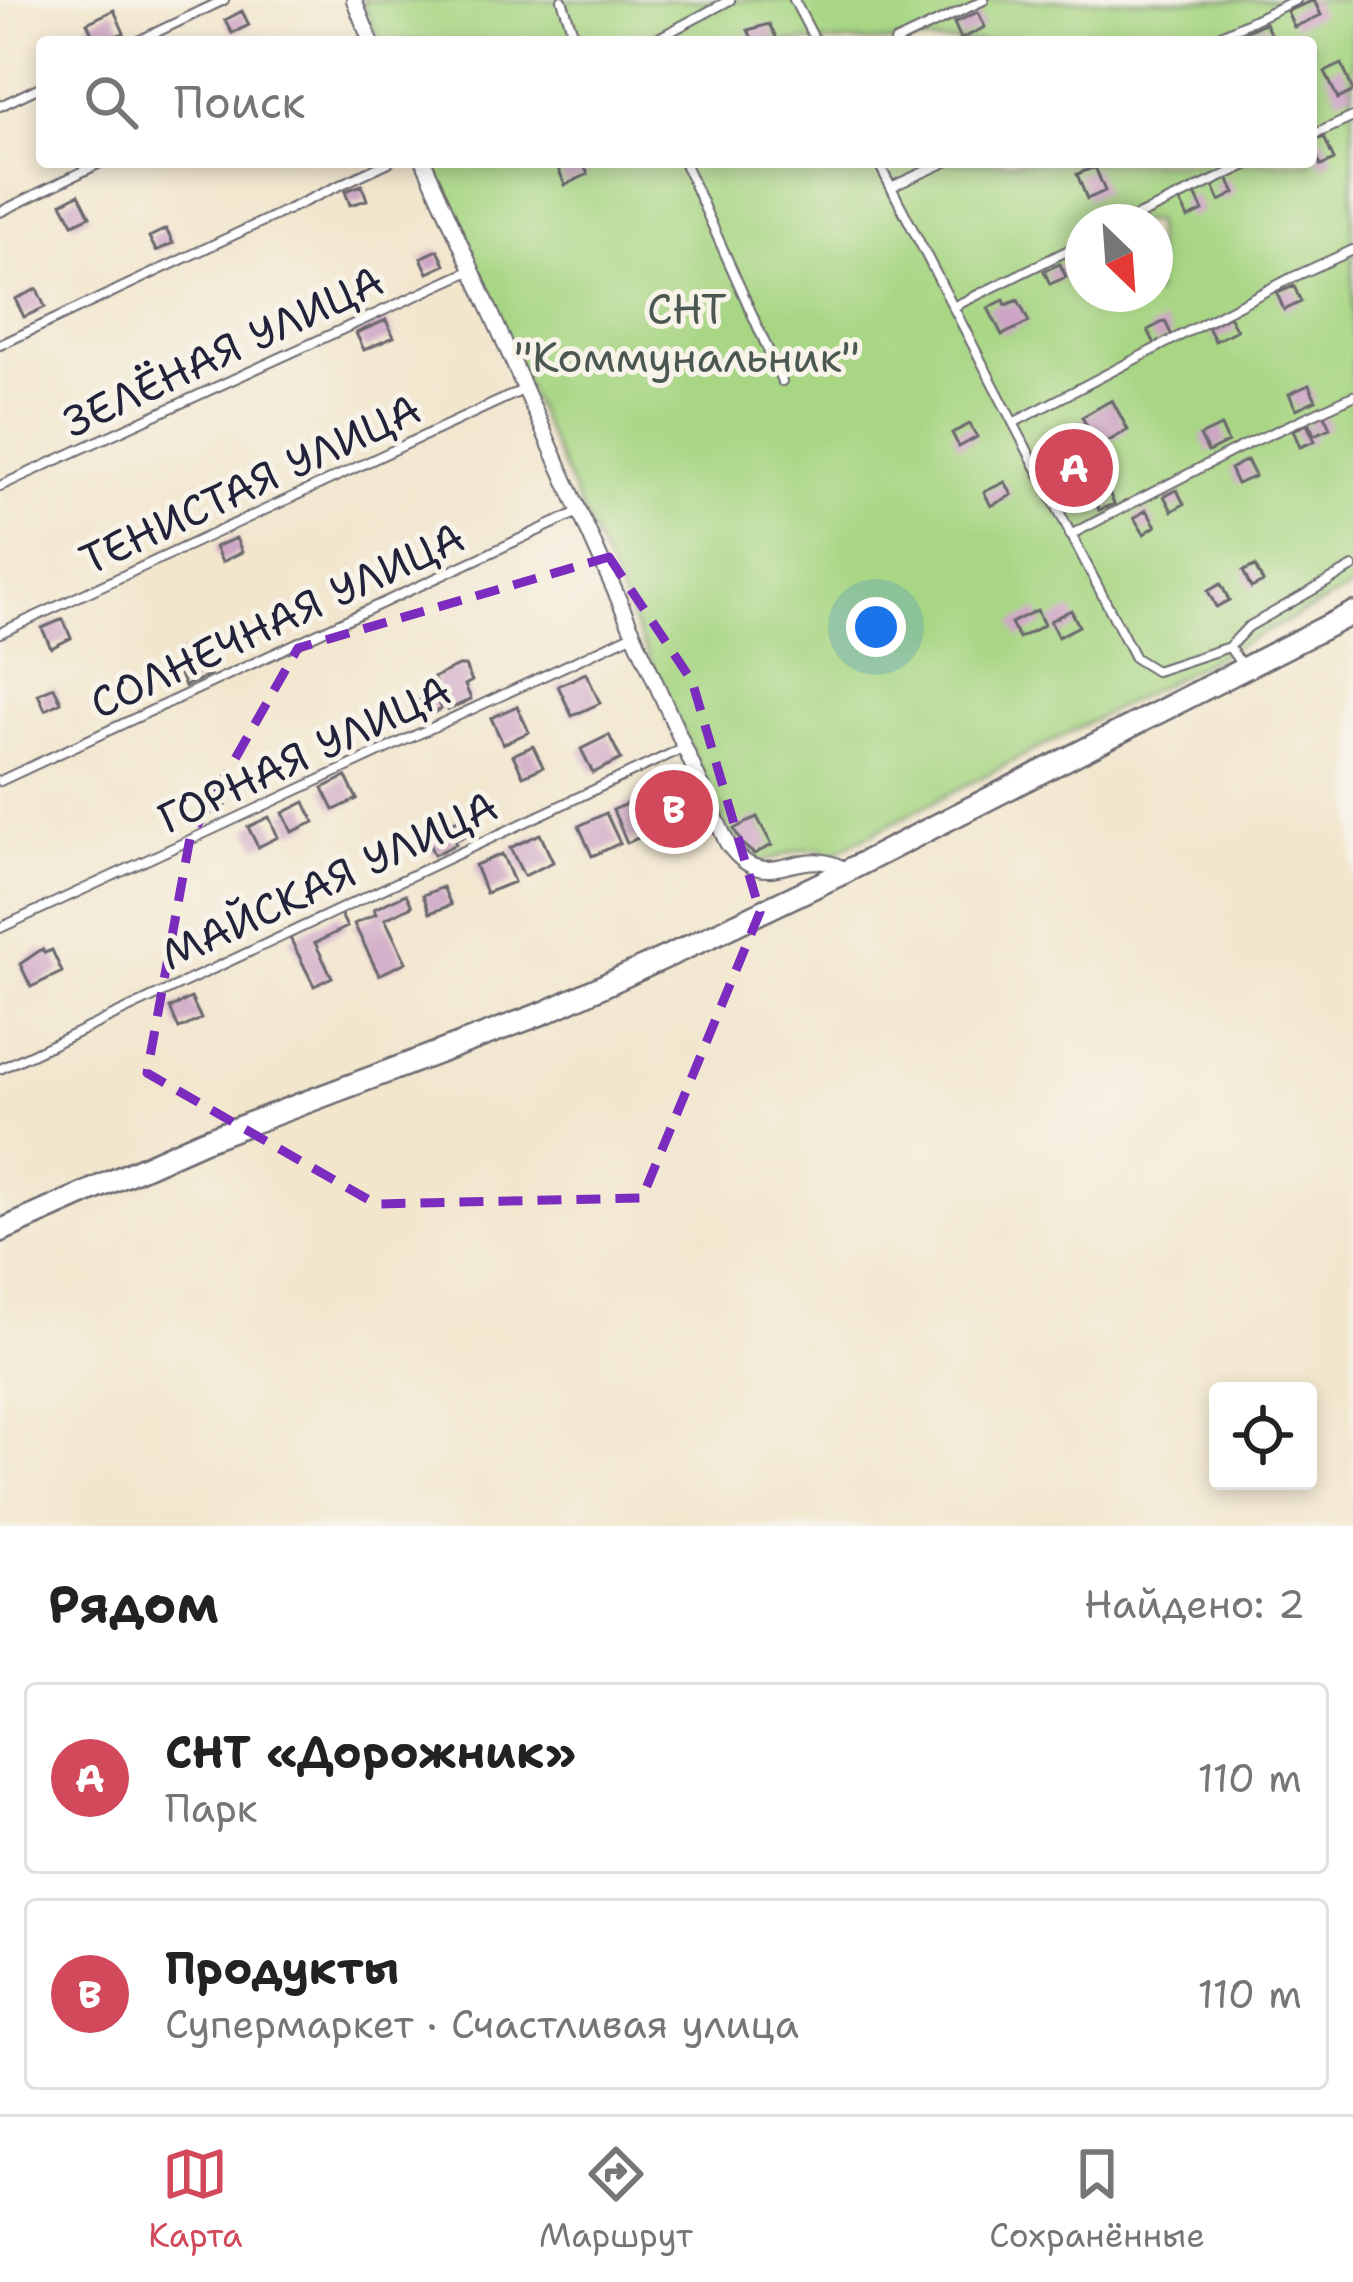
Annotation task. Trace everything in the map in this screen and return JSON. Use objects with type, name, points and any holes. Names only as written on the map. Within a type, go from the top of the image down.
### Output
[{"type":"main road","points":[[0,1231],[203,1141],[546,1012],[847,872],[1353,613]]},
{"type":"street","points":[[354,0],[369,36]]},
{"type":"street","points":[[427,168],[727,843],[741,862],[765,871],[817,860],[832,862],[847,872]]},
{"type":"lane","points":[[149,36],[224,0]]},
{"type":"lane","points":[[562,0],[574,36]]},
{"type":"lane","points":[[662,36],[730,0]]},
{"type":"lane","points":[[794,0],[813,36]]},
{"type":"lane","points":[[908,36],[984,0]]},
{"type":"lane","points":[[1219,36],[1296,0]]},
{"type":"lane","points":[[0,106],[36,89]]},
{"type":"lane","points":[[1317,133],[1353,117]]},
{"type":"lane","points":[[0,212],[90,168]]},
{"type":"lane","points":[[0,345],[376,168]]},
{"type":"lane","points":[[687,168],[782,381]]},
{"type":"lane","points":[[881,168],[1135,658],[1156,671],[1229,647],[1248,627],[1353,567]]},
{"type":"lane","points":[[891,188],[933,168]]},
{"type":"lane","points":[[1163,204],[1240,168]]},
{"type":"lane","points":[[1013,423],[1353,250]]},
{"type":"lane","points":[[952,307],[1065,252]]},
{"type":"lane","name":"ЗЕЛЁНАЯ УЛИЦА","points":[[0,487],[472,270]]},
{"type":"lane","name":"ТЕНИСТАЯ УЛИЦА","points":[[0,633],[525,389]]},
{"type":"lane","points":[[1070,535],[1353,396]]},
{"type":"lane","name":"СОЛНЕЧНАЯ УЛИЦА","points":[[0,781],[579,511]]},
{"type":"lane","name":"ГОРНАЯ УЛИЦА","points":[[0,928],[634,634]]},
{"type":"lane","points":[[1229,647],[1244,669]]},
{"type":"lane","name":"МАЙСКАЯ УЛИЦА","points":[[0,1069],[684,748]]},
{"type":"highlighted area","points":[[609,557],[692,681],[760,912],[642,1198],[376,1204],[147,1073],[190,838],[298,648]]},
{"type":"green space","points":[[362,0],[721,0],[652,36],[377,36]]},
{"type":"green space","name":"СНТ \"Коммунальник\"","points":[[730,0],[1353,0],[1353,587],[834,853],[799,850],[748,862],[731,838],[427,168],[1317,168],[1317,36],[662,36]]},
{"type":"building","points":[[1314,0],[1321,15],[1294,27],[1287,11]]},
{"type":"building","points":[[114,10],[124,33],[93,36],[87,23]]},
{"type":"building","points":[[242,11],[249,25],[232,33],[225,20]]},
{"type":"building","points":[[978,12],[985,27],[960,36],[954,23]]},
{"type":"building","points":[[1265,23],[1272,36],[1250,36],[1247,31]]},
{"type":"building","points":[[769,24],[775,36],[751,36],[748,30]]},
{"type":"building","points":[[1342,64],[1353,91],[1338,99],[1325,72]]},
{"type":"building","points":[[1324,137],[1334,160],[1321,166],[1317,156],[1317,140]]},
{"type":"building","points":[[558,168],[585,168],[588,174],[565,185]]},
{"type":"building","points":[[1095,168],[1105,191],[1087,199],[1077,174]]},
{"type":"building","points":[[1228,178],[1235,193],[1220,201],[1213,185]]},
{"type":"building","points":[[362,185],[367,200],[350,205],[345,191]]},
{"type":"building","points":[[79,194],[90,216],[73,224],[62,203]]},
{"type":"building","points":[[1195,194],[1203,211],[1188,218],[1180,201]]},
{"type":"building","points":[[166,229],[173,243],[156,251],[149,237]]},
{"type":"building","points":[[438,250],[445,265],[428,273],[421,258]]},
{"type":"building","points":[[1060,264],[1065,277],[1050,284],[1044,271]]},
{"type":"building","points":[[1294,286],[1301,302],[1284,310],[1277,293]]},
{"type":"building","points":[[37,289],[45,307],[24,317],[15,299]]},
{"type":"building","points":[[1004,300],[1006,305],[1018,300],[1029,322],[1002,335],[988,308]]},
{"type":"building","points":[[1229,316],[1237,330],[1215,341],[1208,327]]},
{"type":"building","points":[[386,320],[394,337],[364,350],[356,333]]},
{"type":"building","points":[[1165,321],[1172,336],[1155,344],[1148,330]]},
{"type":"building","points":[[1309,385],[1316,400],[1296,409],[1289,394]]},
{"type":"building","points":[[1112,400],[1128,430],[1098,447],[1082,417]]},
{"type":"building","points":[[1324,414],[1330,428],[1314,435],[1308,420]]},
{"type":"building","points":[[970,424],[977,437],[959,447],[952,433]]},
{"type":"building","points":[[1307,424],[1315,441],[1300,447],[1293,430]]},
{"type":"building","points":[[1221,426],[1228,442],[1208,452],[1200,436]]},
{"type":"building","points":[[1247,460],[1255,476],[1237,484],[1230,469]]},
{"type":"building","points":[[1005,482],[1012,495],[991,506],[984,492]]},
{"type":"building","points":[[1105,483],[1114,504],[1099,510],[1090,490]]},
{"type":"building","points":[[1177,490],[1184,504],[1172,511],[1164,496]]},
{"type":"building","points":[[1146,510],[1156,526],[1144,534],[1134,518]]},
{"type":"building","points":[[236,538],[242,552],[222,562],[215,547]]},
{"type":"building","points":[[1255,566],[1263,582],[1251,588],[1243,571]]},
{"type":"building","points":[[1221,584],[1229,600],[1216,607],[1208,591]]},
{"type":"building","points":[[1037,610],[1044,625],[1019,638],[1011,623]]},
{"type":"building","points":[[1071,610],[1079,626],[1058,637],[1050,621]]},
{"type":"building","points":[[63,619],[71,638],[51,648],[42,628]]},
{"type":"building","points":[[197,646],[210,675],[185,686],[172,657]]},
{"type":"building","points":[[465,666],[472,681],[465,685],[471,699],[448,710],[433,678]]},
{"type":"building","points":[[586,673],[600,703],[572,716],[558,686]]},
{"type":"building","points":[[54,687],[61,702],[45,710],[38,694]]},
{"type":"building","points":[[434,694],[441,709],[422,718],[415,702]]},
{"type":"building","points":[[517,706],[529,732],[503,744],[491,718]]},
{"type":"building","points":[[609,735],[621,759],[593,773],[581,749]]},
{"type":"building","points":[[533,746],[543,767],[523,776],[513,755]]},
{"type":"building","points":[[346,777],[357,799],[334,810],[323,788]]},
{"type":"building","points":[[685,787],[698,814],[663,830],[650,803]]},
{"type":"building","points":[[219,791],[226,806],[211,813],[204,798]]},
{"type":"building","points":[[640,798],[655,830],[627,843],[613,810]]},
{"type":"building","points":[[305,802],[314,822],[292,832],[283,813]]},
{"type":"building","points":[[606,813],[620,843],[592,856],[579,826]]},
{"type":"building","points":[[468,815],[475,831],[458,839],[451,823]]},
{"type":"building","points":[[269,817],[278,837],[258,847],[248,827]]},
{"type":"building","points":[[757,817],[772,845],[754,854],[734,829]]},
{"type":"building","points":[[448,827],[456,844],[434,855],[426,837]]},
{"type":"building","points":[[540,834],[553,862],[524,876],[510,848]]},
{"type":"building","points":[[502,854],[514,882],[486,893],[475,865]]},
{"type":"building","points":[[443,887],[451,905],[430,913],[423,895]]},
{"type":"building","points":[[406,894],[412,906],[385,919],[406,962],[379,975],[354,924]]},
{"type":"building","points":[[340,913],[347,927],[315,943],[332,977],[314,986],[290,938]]},
{"type":"building","points":[[42,949],[45,953],[52,950],[62,972],[31,987],[20,964]]},
{"type":"building","points":[[191,998],[201,1019],[179,1029],[170,1008]]},
{"type":"place","name":"СНТ «Дорожник»","points":[[1074,468]]},
{"type":"place","name":"Продукты","points":[[674,809]]}]
